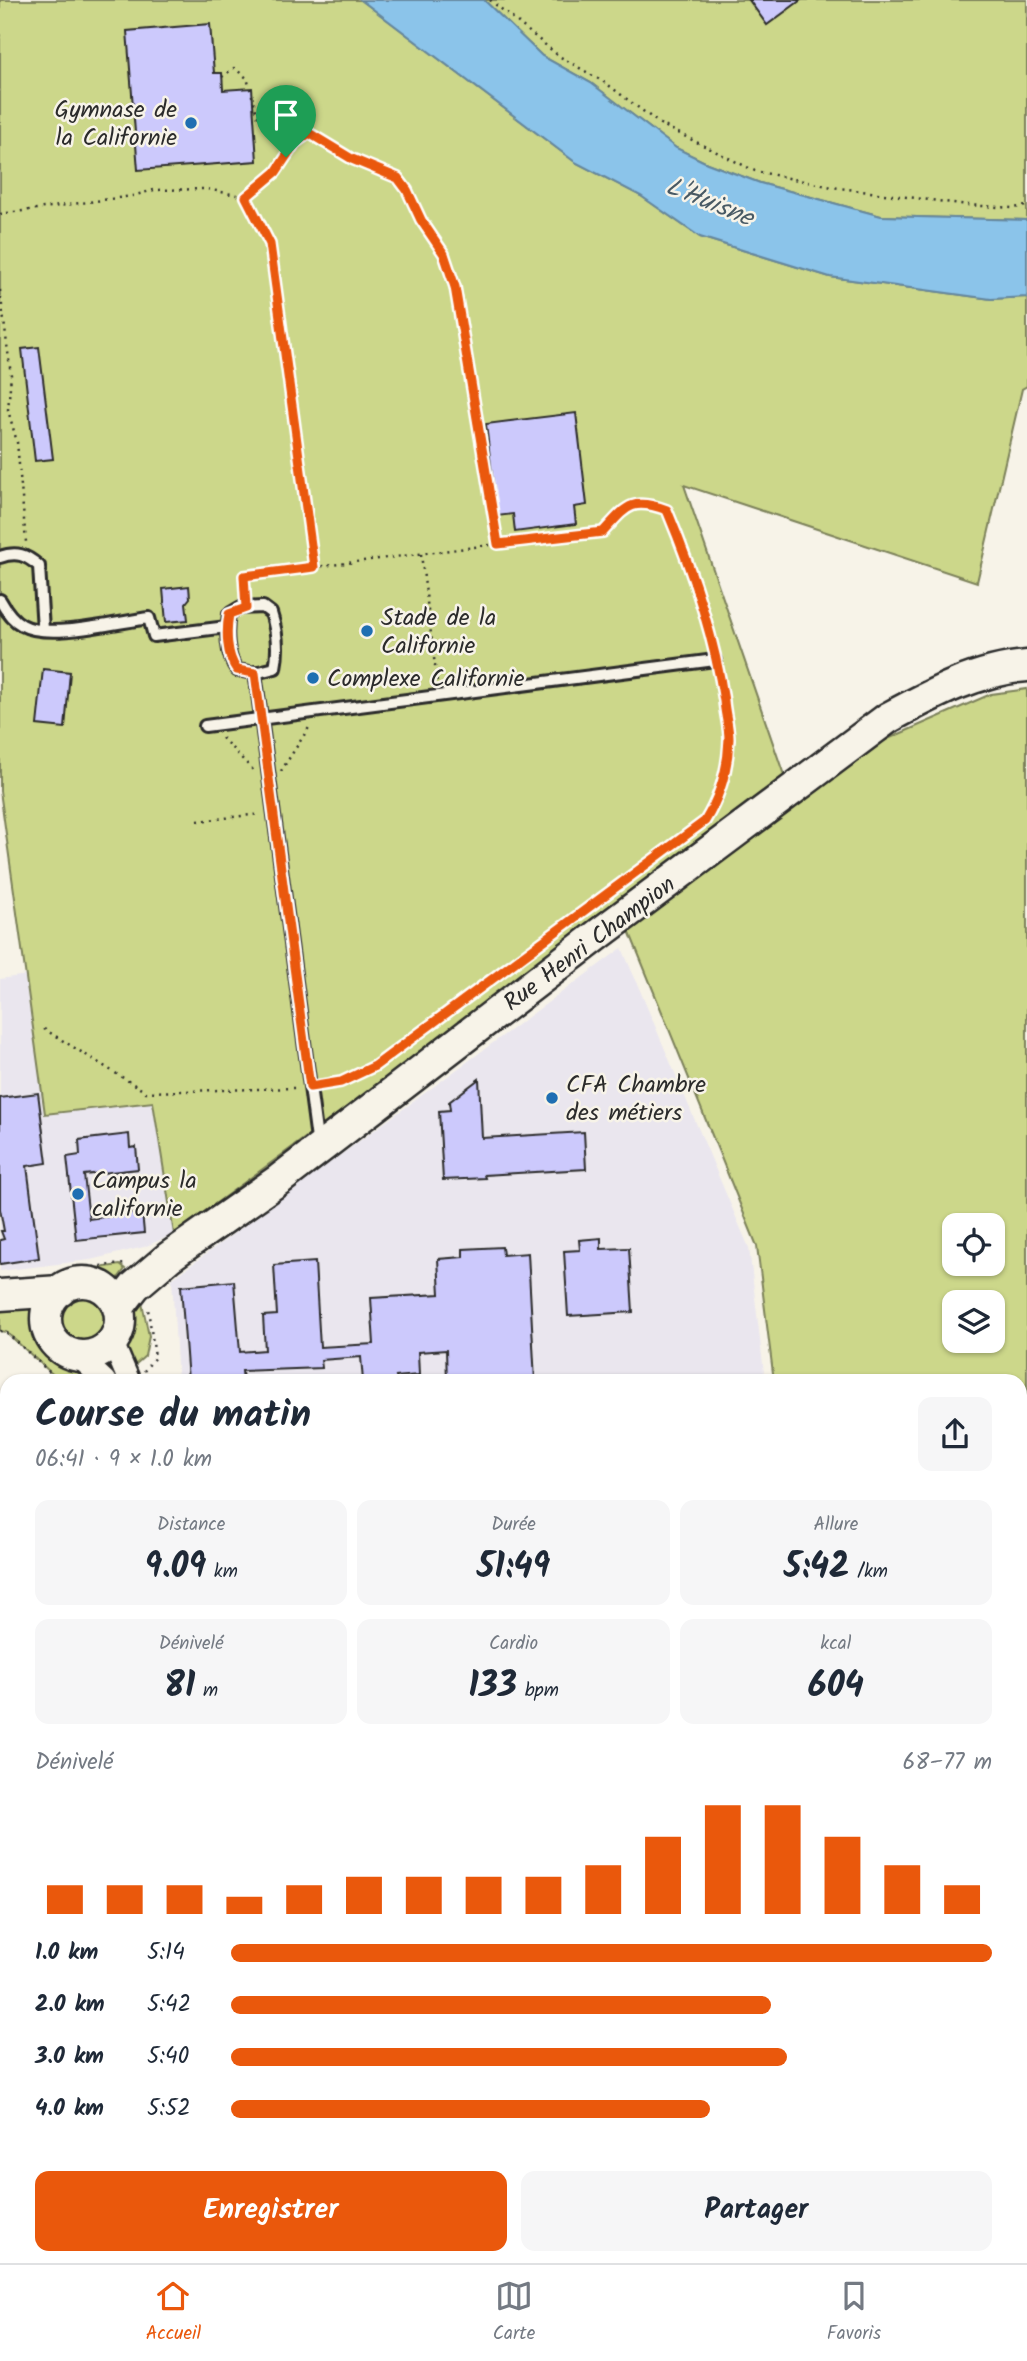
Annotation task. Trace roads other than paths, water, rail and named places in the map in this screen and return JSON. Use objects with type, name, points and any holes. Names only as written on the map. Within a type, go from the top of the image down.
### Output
[{"type":"street","name":"Rue Henri Champion","points":[[117,1322],[135,1286],[169,1257],[318,1150],[599,934],[888,718],[923,699],[983,673],[1027,666]]},
{"type":"street","name":"Rue Henri Champion","points":[[94,1284],[127,1275],[169,1257]]},
{"type":"street","points":[[0,1295],[60,1291],[78,1283],[94,1284],[109,1293],[117,1322],[115,1348],[129,1374]]},
{"type":"street","points":[[60,1291],[49,1306],[47,1325],[59,1347],[78,1356],[98,1374]]},
{"type":"street","points":[[0,1304],[47,1325]]},
{"type":"street","points":[[78,1356],[100,1352],[117,1322]]},
{"type":"lane","points":[[0,557],[12,553],[27,556],[39,566],[43,630]]},
{"type":"lane","points":[[0,600],[6,611],[22,625],[43,630],[149,618],[154,636],[226,627]]},
{"type":"lane","points":[[263,607],[271,612],[275,624],[275,668],[255,673],[237,670],[232,663],[226,627],[229,614],[246,608],[263,607]]},
{"type":"lane","points":[[205,726],[715,660]]},
{"type":"lane","points":[[255,673],[318,1150]]},
{"type":"water","name":"L'Huisne","points":[[361,0],[484,0],[542,56],[591,83],[676,148],[760,183],[881,216],[1027,220],[1027,297],[991,299],[830,277],[700,237],[641,196],[575,162]]},
{"type":"place","name":"Gymnase de la Californie","points":[[191,123]]},
{"type":"place","name":"Stade de la Californie","points":[[367,631]]},
{"type":"place","name":"Complexe Californie","points":[[313,678]]},
{"type":"place","name":"CFA Chambre des métiers","points":[[552,1098]]},
{"type":"place","name":"Campus la californie","points":[[78,1194]]}]
